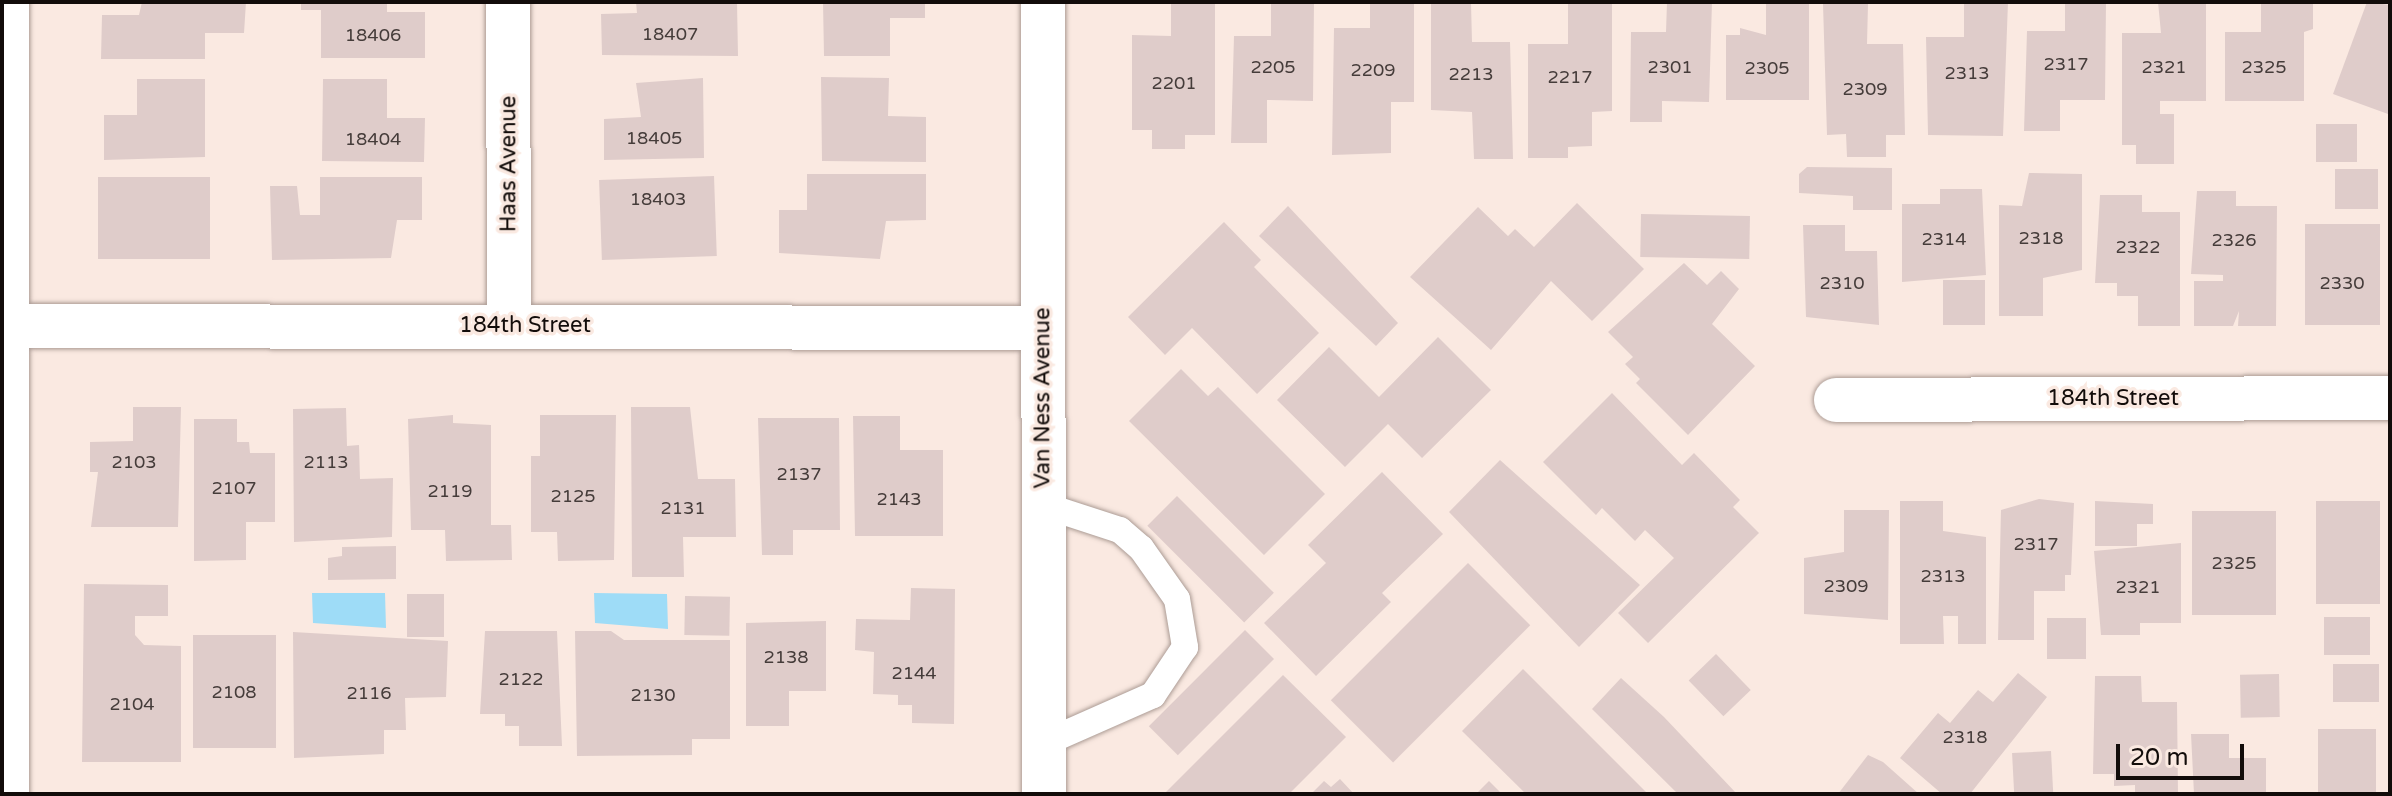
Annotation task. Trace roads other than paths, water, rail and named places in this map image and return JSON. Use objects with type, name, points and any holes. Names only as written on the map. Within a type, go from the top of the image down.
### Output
[{"type":"street","points":[[7,2],[7,794]]},
{"type":"street","name":"Haas Avenue","points":[[508,2],[509,325]]},
{"type":"street","name":"Van Ness Avenue","points":[[1043,2],[1044,794]]},
{"type":"street","name":"184th Street","points":[[7,326],[1043,328]]},
{"type":"street","name":"184th Street","points":[[1836,400],[2390,398]]},
{"type":"lane","points":[[1043,505],[1120,530],[1141,548],[1177,599],[1185,647],[1153,695],[1044,743]]},
{"type":"water","points":[[312,593],[385,593],[386,628],[313,623]]},
{"type":"water","points":[[594,593],[667,594],[668,629],[595,623]]}]
